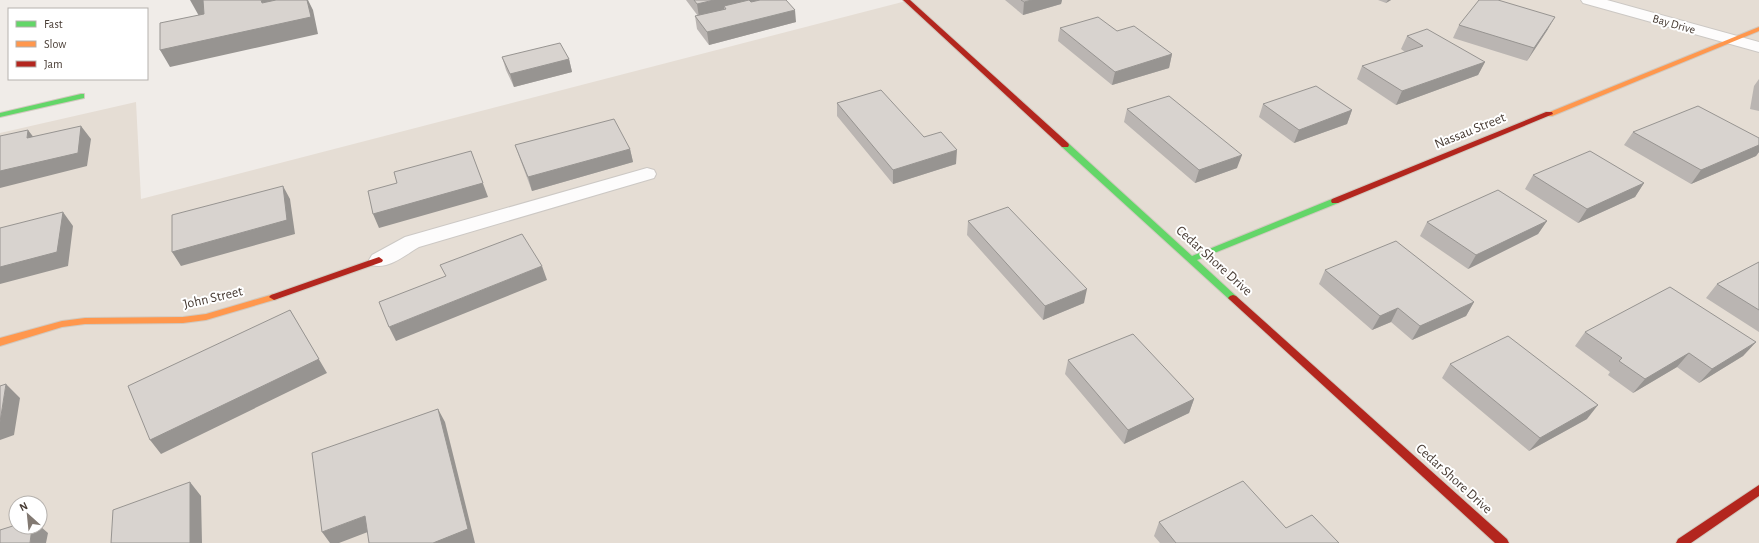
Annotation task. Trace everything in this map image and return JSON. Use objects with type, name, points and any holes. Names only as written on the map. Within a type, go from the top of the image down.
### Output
[{"type":"street","name":"Cedar Shore Drive","points":[[906,0],[1503,543]]},
{"type":"street","name":"Bay Drive","points":[[1589,0],[1759,47]]},
{"type":"street","name":"Nassau Street","points":[[1192,259],[1759,29]]},
{"type":"street","points":[[0,115],[81,96]]},
{"type":"street","name":"John Street","points":[[0,342],[62,324],[85,321],[183,320],[206,317],[265,300],[379,260]]},
{"type":"street","points":[[1682,543],[1759,490]]},
{"type":"lane","points":[[379,260],[412,242],[647,174]]},
{"type":"shaded area","points":[[910,0],[1759,0],[1759,543],[0,543],[0,133],[136,102],[141,199]]},
{"type":"building","points":[[203,0],[261,0],[262,3],[276,0],[307,0],[311,17],[160,50],[160,23],[204,14]]},
{"type":"building","points":[[694,0],[714,0],[697,4]]},
{"type":"building","points":[[749,0],[751,2],[760,0],[786,0],[795,10],[707,32],[695,16],[726,9],[724,6]]},
{"type":"building","points":[[1021,0],[1032,0],[1024,2]]},
{"type":"building","points":[[1479,0],[1498,0],[1555,17],[1534,48],[1459,25]]},
{"type":"building","points":[[1098,17],[1117,31],[1134,26],[1172,54],[1115,72],[1060,28]]},
{"type":"building","points":[[1427,29],[1485,62],[1402,91],[1362,66],[1423,46],[1407,36]]},
{"type":"building","points":[[560,43],[569,59],[510,74],[502,57]]},
{"type":"building","points":[[1316,86],[1352,110],[1299,130],[1263,104]]},
{"type":"building","points":[[881,90],[924,137],[941,132],[957,150],[893,170],[837,103]]},
{"type":"building","points":[[1169,96],[1242,155],[1199,170],[1127,109]]},
{"type":"building","points":[[1698,106],[1759,138],[1759,145],[1701,170],[1633,132]]},
{"type":"building","points":[[614,119],[630,149],[528,177],[515,145]]},
{"type":"building","points":[[81,126],[78,153],[0,171],[0,136],[28,130],[27,138]]},
{"type":"building","points":[[471,151],[483,183],[373,214],[368,191],[397,183],[394,172]]},
{"type":"building","points":[[1590,151],[1644,183],[1587,209],[1533,175]]},
{"type":"building","points":[[283,186],[287,220],[172,252],[172,215]]},
{"type":"building","points":[[1498,190],[1547,221],[1476,255],[1427,222]]},
{"type":"building","points":[[1008,207],[1087,289],[1045,306],[968,221]]},
{"type":"building","points":[[63,212],[57,252],[0,267],[0,228]]},
{"type":"building","points":[[522,234],[542,266],[389,327],[379,302],[446,276],[440,265]]},
{"type":"building","points":[[1396,241],[1474,302],[1420,326],[1398,308],[1380,316],[1325,270]]},
{"type":"building","points":[[1759,262],[1759,310],[1717,284]]},
{"type":"building","points":[[1670,287],[1756,342],[1712,369],[1689,353],[1645,379],[1619,361],[1622,358],[1585,332]]},
{"type":"building","points":[[290,310],[319,359],[150,440],[128,386]]},
{"type":"building","points":[[1133,334],[1194,399],[1128,430],[1068,360]]},
{"type":"building","points":[[1508,336],[1598,405],[1540,438],[1450,364]]},
{"type":"building","points":[[6,384],[0,422],[0,386]]},
{"type":"building","points":[[438,409],[468,529],[433,543],[369,543],[365,516],[322,532],[312,453]]},
{"type":"building","points":[[1243,481],[1286,528],[1312,515],[1339,543],[1176,543],[1159,522]]},
{"type":"building","points":[[190,482],[190,543],[111,543],[113,510]]},
{"type":"building","points":[[8,528],[8,535],[31,535],[30,543],[0,543],[0,530]]},
{"type":"traffic: fast","points":[[0,115],[81,96]]},
{"type":"traffic: fast","points":[[1065,145],[1233,298]]},
{"type":"traffic: fast","points":[[1192,259],[1335,201]]},
{"type":"traffic: slow","points":[[1549,114],[1759,29]]},
{"type":"traffic: slow","points":[[0,342],[62,324],[85,321],[183,320],[206,317],[274,297]]},
{"type":"traffic: jam","points":[[906,0],[1065,145]]},
{"type":"traffic: jam","points":[[1335,201],[1549,114]]},
{"type":"traffic: jam","points":[[274,297],[379,260]]},
{"type":"traffic: jam","points":[[1233,298],[1503,543]]},
{"type":"traffic: jam","points":[[1682,543],[1759,490]]}]
